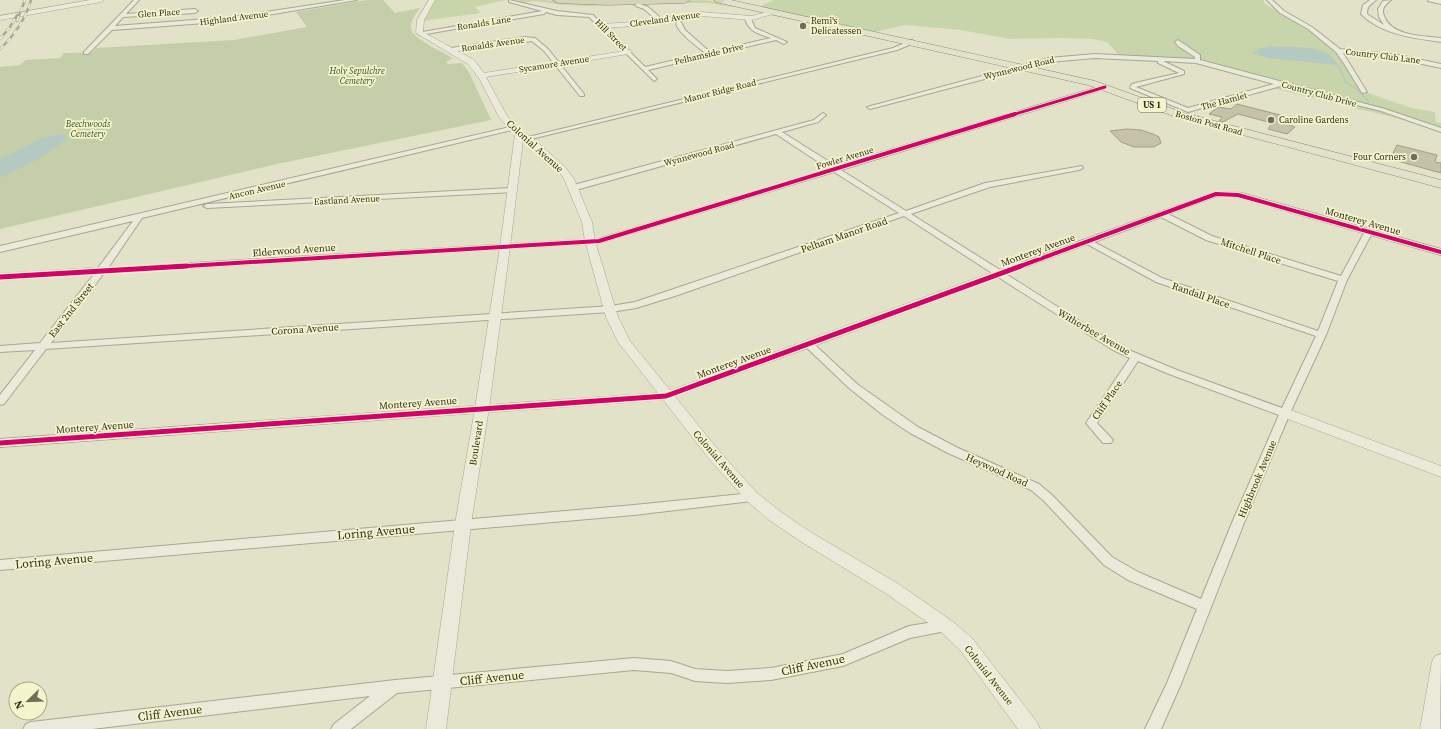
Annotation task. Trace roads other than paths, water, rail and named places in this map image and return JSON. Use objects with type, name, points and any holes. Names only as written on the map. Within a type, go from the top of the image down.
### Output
[{"type":"highway","points":[[558,0],[596,2],[683,0]]},
{"type":"highway","points":[[592,0],[618,0]]},
{"type":"main road","name":"US 1","points":[[720,0],[774,12]]},
{"type":"main road","name":"Boston Post Road","points":[[774,12],[1020,66],[1104,87],[1180,115],[1441,184]]},
{"type":"street","points":[[0,18],[101,0]]},
{"type":"street","points":[[86,53],[112,28],[137,0]]},
{"type":"street","name":"Highland Avenue","points":[[112,28],[232,20],[355,0]]},
{"type":"street","points":[[420,33],[420,20],[432,0]]},
{"type":"street","name":"Country Club Lane","points":[[1269,0],[1282,12],[1310,28],[1338,51],[1399,57],[1441,66]]},
{"type":"street","points":[[1374,0],[1366,4],[1364,7],[1364,14],[1369,20],[1401,33],[1441,39]]},
{"type":"street","points":[[1389,0],[1385,1],[1380,7],[1380,12],[1382,19],[1389,27],[1402,32],[1441,39]]},
{"type":"street","points":[[1430,0],[1441,2]]},
{"type":"street","name":"Hill Street","points":[[511,1],[547,11],[591,16],[654,80]]},
{"type":"street","points":[[638,5],[646,8],[661,21]]},
{"type":"street","name":"Glen Place","points":[[122,16],[195,11]]},
{"type":"street","name":"Ronalds Lane","points":[[420,33],[547,11]]},
{"type":"street","name":"Cleveland Avenue","points":[[602,26],[661,21],[709,14],[748,18],[774,12]]},
{"type":"street","points":[[679,23],[685,18],[694,15]]},
{"type":"street","points":[[748,18],[750,26],[753,29],[784,42]]},
{"type":"street","points":[[669,20],[679,23]]},
{"type":"street","points":[[679,23],[679,26],[683,32],[709,54]]},
{"type":"street","name":"Colonial Avenue","points":[[420,33],[471,62],[480,73],[480,76],[503,117],[559,166],[573,188],[587,222],[590,241],[611,309],[612,317],[624,342],[666,396],[752,497],[775,516],[806,537],[891,588],[946,626],[966,644],[1030,729]]},
{"type":"street","name":"Ronalds Avenue","points":[[451,50],[533,39],[558,64],[582,95]]},
{"type":"street","name":"Pelhamside Drive","points":[[644,69],[775,39]]},
{"type":"street","name":"Manor Ridge Road","points":[[520,133],[895,49],[912,42]]},
{"type":"street","points":[[1178,42],[1180,45],[1196,54],[1198,59],[1196,61]]},
{"type":"street","points":[[1338,51],[1346,61],[1364,92]]},
{"type":"street","name":"Sycamore Avenue","points":[[480,76],[628,52]]},
{"type":"street","name":"Wynnewood Road","points":[[870,108],[1020,66],[1049,60],[1078,56],[1115,56],[1196,61]]},
{"type":"street","name":"The Hamlet","points":[[1156,59],[1164,64],[1178,69],[1182,72],[1181,74],[1137,84],[1133,86],[1133,88],[1188,110],[1282,84]]},
{"type":"street","name":"Country Club Drive","points":[[1196,61],[1398,115],[1441,130]]},
{"type":"street","name":"Fowler Avenue","points":[[590,241],[599,241],[644,229],[1104,87]]},
{"type":"street","name":"Wynnewood Road","points":[[573,188],[816,121],[823,115]]},
{"type":"street","name":"Witherbee Avenue","points":[[777,132],[1116,348],[1136,357],[1441,472]]},
{"type":"street","name":"Boulevard","points":[[436,729],[463,524],[482,408],[520,133]]},
{"type":"street","name":"Ancon Avenue","points":[[0,249],[140,216],[520,133]]},
{"type":"street","name":"Pelham Manor Road","points":[[611,309],[636,305],[672,294],[988,185],[1079,168]]},
{"type":"street","name":"Eastland Avenue","points":[[182,208],[512,190]]},
{"type":"street","name":"Monterey Avenue","points":[[0,443],[666,396],[1212,195],[1223,193],[1238,195],[1441,252]]},
{"type":"street","name":"Mitchell Place","points":[[1162,214],[1210,238],[1343,280]]},
{"type":"street","name":"East 2nd Street","points":[[0,402],[101,271],[140,216]]},
{"type":"street","name":"Highbrook Avenue","points":[[1153,729],[1174,684],[1285,413],[1321,335],[1343,280],[1369,232]]},
{"type":"street","name":"Elderwood Avenue","points":[[0,277],[590,241]]},
{"type":"street","name":"Randall Place","points":[[1087,241],[1159,280],[1321,335]]},
{"type":"street","name":"Corona Avenue","points":[[0,349],[611,309]]},
{"type":"street","name":"Heywood Road","points":[[809,344],[853,386],[886,412],[914,430],[952,450],[1036,487],[1108,561],[1133,576],[1205,606]]},
{"type":"street","name":"Cliff Place","points":[[1107,440],[1091,424],[1136,357]]},
{"type":"street","name":"Loring Avenue","points":[[0,565],[634,510],[752,497]]},
{"type":"street","name":"Cliff Avenue","points":[[31,729],[395,687],[634,664],[671,667],[695,675],[727,677],[771,674],[843,660],[903,634],[946,626]]},
{"type":"street","points":[[1430,729],[1441,662]]},
{"type":"street","points":[[339,729],[395,687]]},
{"type":"water","points":[[1271,46],[1318,50],[1333,58],[1338,65],[1267,58],[1252,53],[1261,48]]},
{"type":"water","points":[[62,134],[67,138],[63,142],[37,160],[0,178],[0,159],[43,138]]},
{"type":"waterway","points":[[1336,65],[1339,67],[1346,82],[1359,91],[1368,101],[1368,104]]},
{"type":"railway","points":[[17,21],[25,0]]},
{"type":"railway","points":[[0,49],[19,27],[31,0]]},
{"type":"railway","points":[[0,39],[10,27],[17,15]]},
{"type":"place","name":"Remi's Delicatessen","points":[[803,26]]},
{"type":"place","name":"Caroline Gardens","points":[[1271,120]]},
{"type":"place","name":"Four Corners","points":[[1414,157]]},
{"type":"park label","name":"Holy Sepulchre Cemetery","points":[[357,76]]},
{"type":"park label","name":"Beechwoods Cemetery","points":[[88,130]]}]
